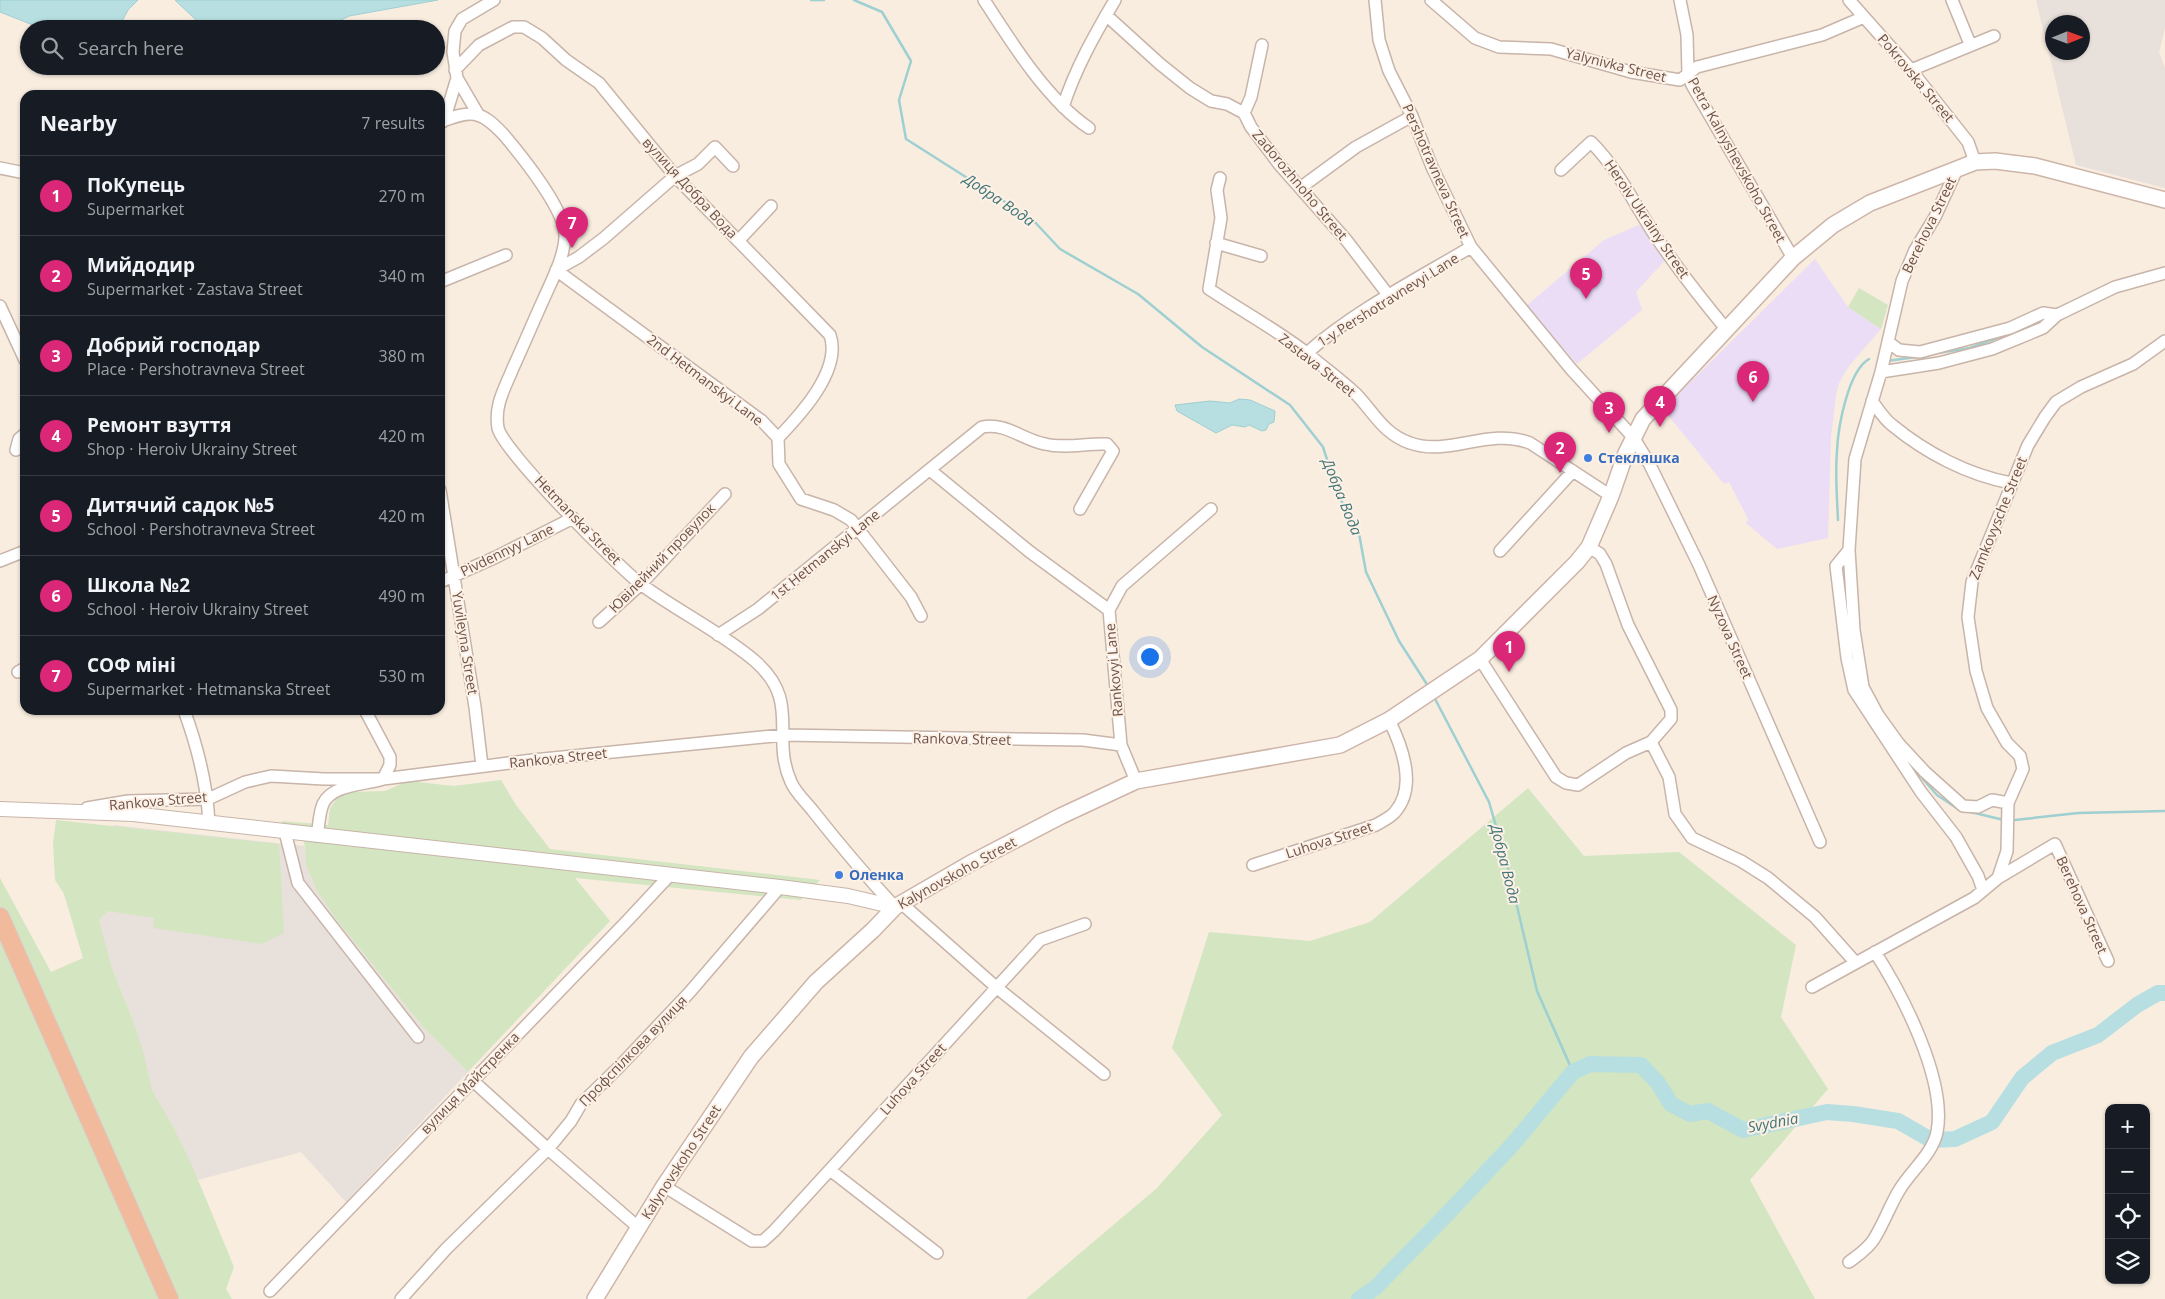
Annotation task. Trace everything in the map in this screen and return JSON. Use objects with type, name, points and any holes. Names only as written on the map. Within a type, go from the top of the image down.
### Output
[{"type":"highway","points":[[0,917],[169,1299]]},
{"type":"main road","points":[[1480,659],[1577,562],[1589,547],[1633,437],[1643,420],[1793,258],[1833,225],[1870,203],[1958,167],[1975,162],[1995,161],[2035,166],[2165,200]]},
{"type":"main road","name":"Kalynovskoho Street","points":[[595,1299],[664,1186],[751,1057],[816,982],[898,905],[971,862],[1061,816],[1136,781],[1340,745],[1389,720],[1480,659]]},
{"type":"street","points":[[478,114],[456,74],[453,52],[455,31],[462,19],[494,0]]},
{"type":"street","points":[[984,0],[1047,89],[1063,107],[1089,128]]},
{"type":"street","points":[[1063,107],[1068,90],[1083,58],[1115,0]]},
{"type":"street","name":"Pershotravneva Street","points":[[1375,0],[1378,40],[1389,71],[1412,116],[1432,166],[1471,247],[1571,369],[1633,437]]},
{"type":"street","name":"Yalynivka Street","points":[[1431,0],[1475,38],[1499,48],[1551,49],[1632,72],[1680,80],[1697,67],[1721,59],[1822,35],[1864,17]]},
{"type":"street","name":"Petra Kalnyshevskoho Street","points":[[1680,0],[1687,35],[1688,74],[1692,85],[1793,258]]},
{"type":"street","name":"Pokrovska Street","points":[[1848,0],[1911,70],[1968,142],[1975,162]]},
{"type":"street","points":[[1952,0],[1970,44]]},
{"type":"street","points":[[1106,16],[1190,88],[1212,101],[1227,104],[1244,113],[1253,89],[1262,45]]},
{"type":"street","name":"вулиця Добра Вода","points":[[456,74],[479,45],[512,27],[524,27],[542,38],[566,60],[599,83],[675,176],[830,335],[833,345],[832,358],[825,376],[801,414],[778,438]]},
{"type":"street","points":[[1911,70],[1970,44],[1994,36]]},
{"type":"street","points":[[445,111],[456,74]]},
{"type":"street","points":[[445,120],[468,112],[478,114]]},
{"type":"street","name":"Zadorozhnoho Street","points":[[1244,113],[1251,126],[1300,188],[1347,241],[1389,296]]},
{"type":"street","name":"Hetmanska Street","points":[[478,114],[501,132],[520,154],[556,206],[564,228],[565,238],[556,270],[497,404],[498,430],[519,459],[573,518],[641,584],[756,662],[776,685],[784,711],[782,747],[791,783],[835,840],[898,905],[996,987]]},
{"type":"street","points":[[1300,188],[1356,147],[1412,116]]},
{"type":"street","name":"Heroiv Ukrainy Street","points":[[1561,170],[1591,142],[1606,156],[1657,238],[1702,300],[1727,330]]},
{"type":"street","points":[[556,270],[579,257],[604,238],[675,176],[698,164],[715,147],[733,166]]},
{"type":"street","name":"Berehova Street","points":[[1958,167],[1942,203],[1915,250],[1902,281],[1881,372],[1855,459],[1850,550],[1854,630],[1863,687],[1878,715],[1899,744],[1925,772],[1963,806],[1978,807],[1992,800],[2008,803]]},
{"type":"street","points":[[0,168],[20,172]]},
{"type":"street","points":[[1220,178],[1217,190],[1221,218],[1216,243],[1261,256]]},
{"type":"street","points":[[738,241],[771,206]]},
{"type":"street","name":"Zastava Street","points":[[1216,243],[1209,289],[1306,353],[1356,394],[1383,426],[1409,443],[1429,448],[1495,438],[1519,439],[1530,443],[1611,496]]},
{"type":"street","name":"1-y Pershotravnevyi Lane","points":[[1306,353],[1322,339],[1471,247]]},
{"type":"street","points":[[445,280],[506,254]]},
{"type":"street","name":"2nd Hetmanskyi Lane","points":[[556,270],[762,421],[778,438]]},
{"type":"street","points":[[1881,372],[1939,363],[1992,349],[2043,328],[2056,315],[2114,287],[2165,273]]},
{"type":"street","points":[[0,306],[20,349]]},
{"type":"street","points":[[1888,342],[1899,350],[1920,352],[2010,328],[2043,313],[2056,315]]},
{"type":"street","name":"Zamkovysche Street","points":[[2008,803],[2023,770],[2020,756],[2008,743],[1987,708],[1976,671],[1968,617],[1972,582],[2028,445],[2044,417],[2056,402],[2081,387],[2133,364],[2165,341]]},
{"type":"street","points":[[1872,401],[1890,424],[1925,448],[1963,469],[1988,479],[2011,483]]},
{"type":"street","name":"1st Hetmanskyi Lane","points":[[718,636],[758,609],[858,530],[974,432],[990,425],[1017,433],[1045,445],[1107,444],[1113,450],[1080,509]]},
{"type":"street","name":"Nyzova Street","points":[[1633,437],[1649,463],[1699,566],[1820,842]]},
{"type":"street","points":[[16,450],[20,438]]},
{"type":"street","points":[[778,438],[779,464],[801,499],[834,510],[850,520],[911,597],[921,616]]},
{"type":"street","points":[[930,470],[1030,552],[1109,610]]},
{"type":"street","points":[[1500,551],[1574,471]]},
{"type":"street","name":"Ювілейний провулок","points":[[599,622],[641,584],[725,494]]},
{"type":"street","name":"Rankovyi Lane","points":[[1136,781],[1121,745],[1109,610],[1122,586],[1211,509]]},
{"type":"street","name":"Pivdennyy Lane","points":[[445,580],[573,518]]},
{"type":"street","name":"Yuvileyna Street","points":[[445,521],[482,766]]},
{"type":"street","points":[[1480,659],[1556,777],[1566,783],[1578,785],[1626,753],[1651,742],[1671,719],[1671,710],[1628,624],[1606,564],[1600,554],[1589,547]]},
{"type":"street","points":[[1850,550],[1836,566],[1847,658],[1854,690],[1877,728],[1921,792],[1956,837],[1984,890]]},
{"type":"street","points":[[0,561],[20,553]]},
{"type":"street","points":[[186,715],[202,763],[208,799],[209,823]]},
{"type":"street","points":[[317,836],[323,804],[331,795],[340,789],[383,779],[390,765],[390,757],[368,715]]},
{"type":"street","points":[[1877,728],[1878,715]]},
{"type":"street","name":"Luhova Street","points":[[1254,865],[1376,825],[1396,811],[1404,795],[1405,778],[1400,743],[1389,720]]},
{"type":"street","name":"Rankova Street","points":[[0,809],[71,811],[128,801],[208,799],[245,782],[270,776],[324,779],[383,779],[482,766],[783,735],[1083,740],[1121,745]]},
{"type":"street","points":[[1651,742],[1670,777],[1675,814],[1692,838],[1741,861],[1768,878],[1815,917],[1856,962]]},
{"type":"street","points":[[1998,878],[2007,851],[2008,803]]},
{"type":"street","points":[[71,811],[133,814],[669,876],[780,887],[898,905]]},
{"type":"street","points":[[285,832],[298,883],[418,1037]]},
{"type":"street","name":"Berehova Street","points":[[1812,987],[1974,898],[1998,878],[2055,844],[2108,961]]},
{"type":"street","name":"вулиця Майстренка","points":[[270,1291],[669,876]]},
{"type":"street","name":"Профспілкова вулиця","points":[[401,1299],[446,1249],[548,1149],[571,1121],[581,1104],[689,993],[780,887]]},
{"type":"street","name":"Luhova Street","points":[[664,1186],[752,1241],[762,1241],[774,1231],[1040,940],[1085,924]]},
{"type":"street","points":[[1849,1262],[1874,1240],[1900,1188],[1931,1145],[1937,1133],[1938,1114],[1936,1096],[1924,1055],[1904,1001],[1875,952]]},
{"type":"street","points":[[996,987],[1104,1074]]},
{"type":"street","points":[[472,1080],[639,1228]]},
{"type":"street","points":[[830,1170],[937,1253]]},
{"type":"shaded area","points":[[2036,0],[2165,0],[2165,28],[2159,52],[2165,68],[2165,188],[2076,165],[2051,60],[2090,60],[2090,15],[2045,15],[2045,37]]},
{"type":"shaded area","points":[[1643,223],[1668,257],[1636,292],[1642,310],[1577,364],[1526,306],[1604,240]]},
{"type":"shaded area","points":[[1815,259],[1848,307],[1881,329],[1849,366],[1839,383],[1831,437],[1828,538],[1777,549],[1746,523],[1748,519],[1729,482],[1724,484],[1663,409]]},
{"type":"shaded area","points":[[113,825],[305,846],[306,865],[316,889],[336,919],[424,1028],[468,1072],[346,1202],[301,1152],[198,1180],[174,1128],[152,1090],[132,1018],[112,968],[101,933],[99,920],[108,911]]},
{"type":"green space","points":[[1859,288],[1888,305],[1881,329],[1848,307]]},
{"type":"green space","points":[[501,780],[516,805],[550,849],[820,880],[801,900],[575,878],[610,921],[468,1072],[424,1028],[336,919],[316,889],[306,865],[305,846],[302,836],[279,827],[282,821],[328,825],[330,808],[339,795],[347,792],[385,791],[408,781],[454,786]]},
{"type":"green space","points":[[1528,788],[1584,856],[1679,852],[1796,945],[1781,1017],[1828,1089],[1750,1180],[1815,1299],[1026,1299],[1157,1188],[1222,1115],[1172,1048],[1209,932],[1310,941],[1370,922]]},
{"type":"green space","points":[[56,820],[279,844],[284,933],[262,944],[153,928],[154,918],[108,911],[99,920],[112,968],[143,1051],[152,1090],[174,1128],[194,1170],[234,1267],[226,1289],[232,1299],[0,1299],[0,878],[51,972],[83,958],[64,894],[55,880],[53,843]]},
{"type":"water","points":[[0,0],[138,0],[128,10],[123,20],[20,20],[0,12]]},
{"type":"water","points":[[175,0],[438,0],[349,16],[341,20],[196,20]]},
{"type":"water","points":[[1239,399],[1250,400],[1275,411],[1274,422],[1269,424],[1266,430],[1262,431],[1249,425],[1245,427],[1232,425],[1216,433],[1177,411],[1175,405],[1210,401],[1230,403]]},
{"type":"waterway","name":"Добра Вода","points":[[811,0],[824,0]]},
{"type":"waterway","name":"Добра Вода","points":[[854,0],[882,12],[911,61],[899,100],[906,139],[1032,219],[1060,249],[1138,294],[1202,347],[1290,405],[1323,447],[1339,497],[1358,528],[1366,572],[1399,641],[1428,686]]},
{"type":"waterway","points":[[1931,354],[1970,348],[2008,334]]},
{"type":"waterway","points":[[1887,361],[1916,357]]},
{"type":"waterway","points":[[1838,520],[1836,459],[1842,415],[1855,375],[1869,359]]},
{"type":"waterway","name":"Добра Вода","points":[[1433,695],[1489,802],[1507,864],[1537,991],[1573,1072]]},
{"type":"waterway","points":[[1907,761],[1937,795],[1958,809],[2004,820]]},
{"type":"waterway","points":[[2015,820],[2078,813],[2165,811]]},
{"type":"waterway","name":"Svydnia","points":[[1359,1299],[1375,1288],[1451,1210],[1513,1144],[1573,1072],[1590,1064],[1641,1065],[1658,1083],[1671,1104],[1690,1114],[1708,1111],[1743,1130],[1827,1112],[1898,1121],[1931,1140],[1955,1139],[1992,1122],[2022,1078],[2052,1053],[2098,1035],[2137,1005],[2158,993],[2165,993]]},
{"type":"place","name":"СОФ міні","points":[[572,248]]},
{"type":"place","name":"Дитячий садок №5","points":[[1586,299]]},
{"type":"place","name":"Школа №2","points":[[1753,402]]},
{"type":"place","name":"Ремонт взуття","points":[[1660,427]]},
{"type":"place","name":"Добрий господар","points":[[1609,433]]},
{"type":"place","name":"Стекляшка","points":[[1588,458]]},
{"type":"place","name":"Мийдодир","points":[[1560,473]]},
{"type":"place","name":"ПоКупець","points":[[1509,672]]},
{"type":"place","name":"Оленка","points":[[839,875]]}]
